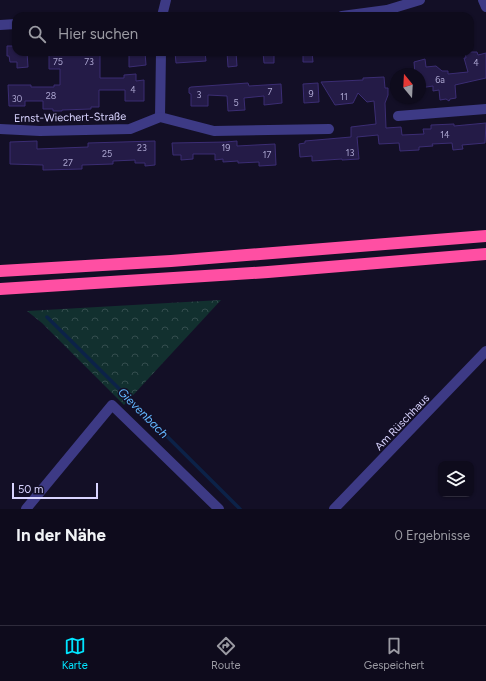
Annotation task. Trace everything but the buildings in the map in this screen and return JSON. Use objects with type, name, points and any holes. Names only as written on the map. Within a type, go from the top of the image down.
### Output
[{"type":"highway","points":[[0,271],[186,260],[486,236]]},
{"type":"highway","points":[[0,289],[253,273],[486,254]]},
{"type":"street","points":[[163,12],[166,0]]},
{"type":"street","points":[[372,12],[387,10],[420,0]]},
{"type":"street","points":[[483,0],[486,7]]},
{"type":"street","points":[[0,25],[12,24]]},
{"type":"street","points":[[161,56],[160,117],[214,131],[329,129]]},
{"type":"street","points":[[398,116],[486,109]]},
{"type":"street","name":"Ernst-Wiechert-Straße","points":[[0,129],[40,131],[130,129],[160,117]]},
{"type":"street","name":"Am Rüschhaus","points":[[334,509],[486,351]]},
{"type":"street","points":[[26,509],[112,405],[219,509]]},
{"type":"green space","points":[[221,300],[124,405],[42,323],[27,311]]},
{"type":"waterway","name":"Gievenbach","points":[[47,317],[240,509]]}]
